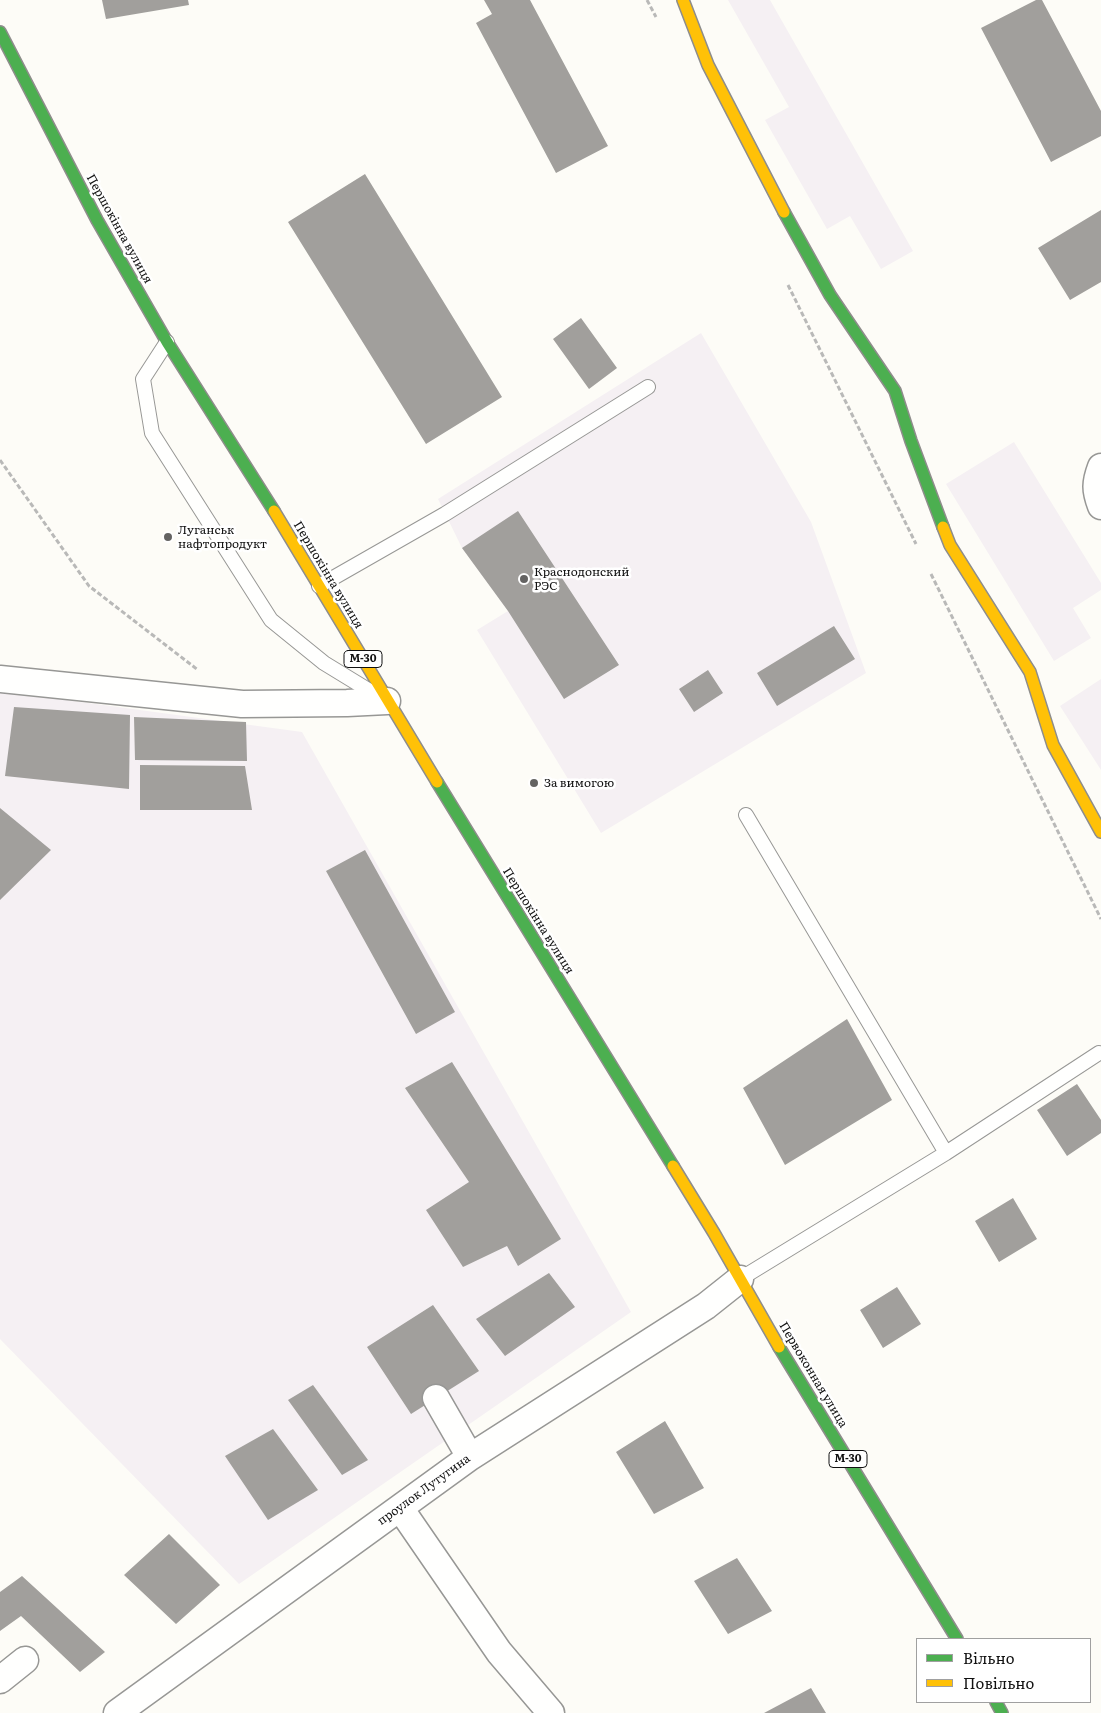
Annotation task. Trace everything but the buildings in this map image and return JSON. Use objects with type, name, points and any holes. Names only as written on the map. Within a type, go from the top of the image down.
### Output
[{"type":"main road","points":[[683,0],[708,66],[766,180],[830,295],[895,391],[910,441],[950,544],[1030,672],[1054,745],[1101,832]]},
{"type":"main road","name":"Першокінна вулиця","points":[[0,32],[98,220],[168,342],[320,586],[387,701],[714,1233],[740,1279]]},
{"type":"main road","name":"Первоконная улица","points":[[740,1279],[774,1339],[957,1638]]},
{"type":"street","points":[[1101,467],[1096,480],[1101,506]]},
{"type":"street","points":[[0,679],[242,704],[387,701]]},
{"type":"street","name":"проулок Лутугина","points":[[117,1713],[143,1705],[400,1508],[470,1457],[706,1306],[740,1279]]},
{"type":"street","points":[[436,1398],[470,1457]]},
{"type":"street","points":[[400,1508],[499,1652],[551,1713]]},
{"type":"street","points":[[0,1680],[25,1660]]},
{"type":"lane","points":[[168,342],[142,379],[152,433],[271,620],[324,663],[387,701]]},
{"type":"lane","points":[[320,586],[445,514],[648,387]]},
{"type":"lane","points":[[746,815],[946,1153]]},
{"type":"lane","points":[[740,1279],[946,1153],[1098,1053]]},
{"type":"path","points":[[647,0],[656,18]]},
{"type":"path","points":[[784,276],[916,544]]},
{"type":"path","points":[[0,460],[89,586],[204,674]]},
{"type":"path","points":[[929,571],[1101,919]]},
{"type":"shaded area","points":[[728,0],[770,0],[913,251],[881,269],[850,216],[827,229],[765,120],[789,107]]},
{"type":"shaded area","name":"Краснодонский РЭС","points":[[701,333],[811,522],[866,673],[601,833],[477,630],[508,611],[462,548],[438,499]]},
{"type":"shaded area","points":[[1014,442],[1101,583],[1101,590],[1073,608],[1091,638],[1054,661],[946,484]]},
{"type":"shaded area","points":[[1101,679],[1101,770],[1060,706]]},
{"type":"shaded area","points":[[0,691],[302,732],[631,1312],[239,1584],[0,1339]]},
{"type":"traffic: fast","points":[[0,32],[97,220],[167,342],[274,511]]},
{"type":"traffic: fast","points":[[784,212],[830,295],[895,391],[911,441],[943,527]]},
{"type":"traffic: fast","points":[[437,782],[673,1166]]},
{"type":"traffic: fast","points":[[779,1347],[956,1638]]},
{"type":"traffic: fast","points":[[997,1703],[1002,1713]]},
{"type":"traffic: slow","points":[[683,0],[708,65],[784,212]]},
{"type":"traffic: slow","points":[[274,511],[437,782]]},
{"type":"traffic: slow","points":[[943,527],[950,545],[1030,672],[1053,745],[1101,832]]},
{"type":"traffic: slow","points":[[673,1166],[714,1233],[779,1347]]},
{"type":"place","name":"Луганськ нафтопродукт","points":[[168,537]]},
{"type":"place","name":"Краснодонский РЭС","points":[[524,579]]},
{"type":"place","name":"За вимогою","points":[[534,783]]}]
